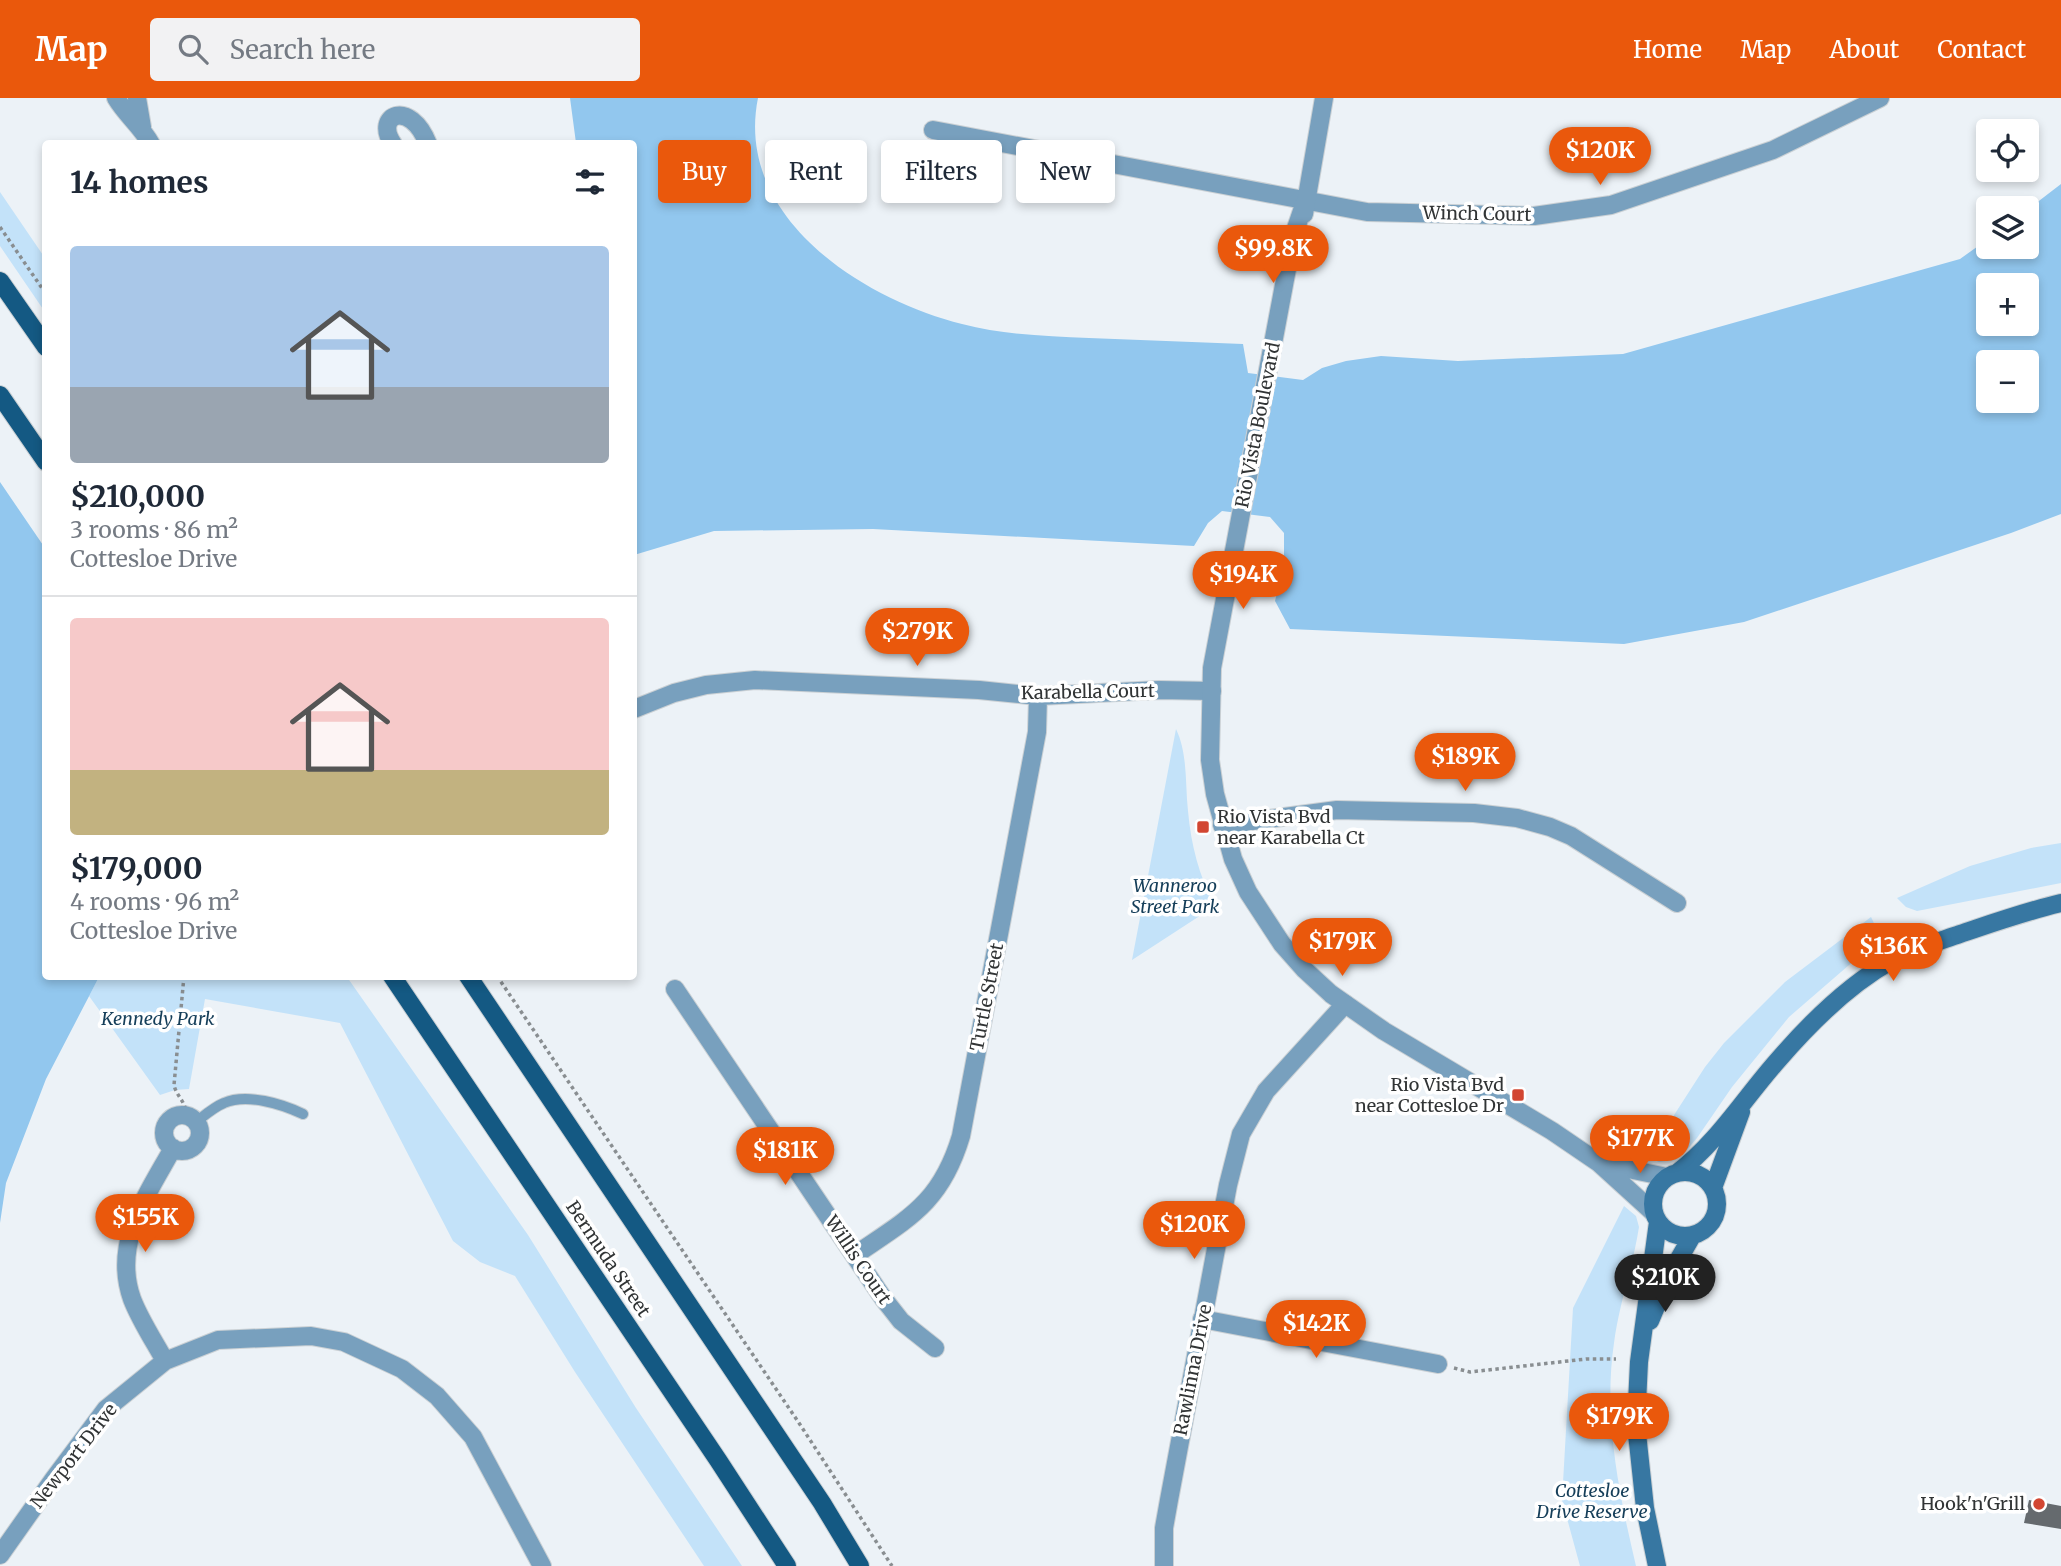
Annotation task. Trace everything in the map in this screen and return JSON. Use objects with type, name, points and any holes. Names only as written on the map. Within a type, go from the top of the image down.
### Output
[{"type":"main road","points":[[0,281],[42,342]]},
{"type":"main road","points":[[0,394],[42,456]]},
{"type":"main road","points":[[1657,1566],[1645,1508],[1636,1424],[1639,1362],[1656,1217],[1655,1193],[1672,1175],[1710,1144],[1788,1049],[1850,989],[1892,961],[1999,920],[2061,903]]},
{"type":"main road","name":"Bermuda Street","points":[[395,980],[787,1566]]},
{"type":"main road","points":[[471,980],[821,1503],[860,1566]]},
{"type":"main road","points":[[1713,1188],[1746,1099]]},
{"type":"main road","points":[[1656,1217],[1672,1234],[1692,1236],[1714,1221],[1718,1203],[1713,1188],[1706,1179],[1687,1172],[1672,1175]]},
{"type":"main road","points":[[1643,1336],[1668,1279],[1692,1236]]},
{"type":"street","points":[[116,98],[122,109],[142,127]]},
{"type":"street","points":[[137,98],[142,127],[149,140]]},
{"type":"street","name":"Rio Vista Boulevard","points":[[1324,98],[1301,239],[1272,372],[1243,529],[1212,668],[1210,760],[1222,825],[1238,870],[1265,920],[1305,970],[1345,1004],[1393,1037],[1552,1130],[1599,1163],[1656,1217]]},
{"type":"street","name":"Winch Court","points":[[933,130],[1367,212],[1534,216],[1611,205],[1773,150],[1880,98]]},
{"type":"street","points":[[390,140],[386,128],[389,120],[395,114],[402,113],[410,115],[422,129],[426,140]]},
{"type":"street","name":"Karabella Court","points":[[637,708],[674,693],[706,685],[755,680],[979,690],[1038,696],[1160,690],[1212,691]]},
{"type":"street","name":"Turtle Street","points":[[855,1255],[911,1217],[930,1199],[945,1179],[954,1160],[961,1136],[1037,732],[1038,696]]},
{"type":"street","points":[[1222,825],[1358,810],[1474,813],[1517,818],[1571,836],[1677,903]]},
{"type":"street","name":"Willis Court","points":[[675,989],[901,1321],[935,1348]]},
{"type":"street","name":"Rawlinna Drive","points":[[1164,1566],[1164,1528],[1228,1185],[1241,1135],[1266,1091],[1345,1004]]},
{"type":"street","points":[[176,1116],[192,1119],[200,1133],[195,1145],[184,1151],[173,1149],[165,1140],[167,1123],[176,1116]]},
{"type":"street","points":[[165,1361],[133,1302],[125,1266],[130,1230],[173,1149]]},
{"type":"street","name":"Rio Vista Boulevard","points":[[1599,1163],[1672,1175]]},
{"type":"street","points":[[1202,1319],[1438,1364]]},
{"type":"street","name":"Newport Drive","points":[[2,1558],[53,1480],[106,1409],[165,1361],[218,1340],[310,1336],[344,1342],[402,1369],[437,1395],[473,1437],[542,1566]]},
{"type":"lane","points":[[192,1119],[226,1102],[237,1100],[280,1105],[303,1114]]},
{"type":"path","points":[[0,227],[42,288]]},
{"type":"path","points":[[184,980],[174,1085],[192,1119]]},
{"type":"path","points":[[501,980],[892,1566]]},
{"type":"path","points":[[1438,1364],[1470,1372],[1586,1359],[1616,1359]]},
{"type":"green space","points":[[0,192],[42,254],[42,308],[0,246]]},
{"type":"green space","name":"Wanneroo Street Park","points":[[1176,729],[1184,759],[1191,836],[1200,872],[1215,906],[1132,960]]},
{"type":"green space","points":[[2061,843],[2061,883],[1917,911],[1906,907],[1897,898],[1970,866],[2031,848]]},
{"type":"green space","points":[[1871,917],[1876,931],[1871,946],[1789,1017],[1732,1087],[1685,1152],[1673,1160],[1659,1162],[1647,1157],[1705,1067],[1724,1043],[1785,982]]},
{"type":"green space","name":"Kennedy Park","points":[[97,980],[349,980],[528,1235],[636,1408],[742,1566],[704,1566],[575,1372],[515,1276],[480,1262],[453,1241],[340,1023],[205,999],[189,1089],[160,1095],[89,996]]},
{"type":"green space","name":"Cottesloe Drive Reserve","points":[[1624,1206],[1636,1216],[1639,1227],[1616,1328],[1610,1399],[1619,1483],[1636,1566],[1580,1566],[1562,1500],[1573,1308]]},
{"type":"water","points":[[570,98],[758,98],[756,141],[765,176],[765,203],[779,203],[786,215],[814,246],[847,273],[885,295],[924,312],[977,328],[1009,333],[1243,344],[1248,373],[1303,380],[1322,368],[1381,356],[1458,361],[1623,354],[1960,259],[1976,248],[1976,259],[2039,259],[2039,201],[2061,184],[2061,514],[1744,622],[1624,644],[1290,629],[1275,601],[1284,564],[1284,533],[1270,517],[1222,511],[1208,523],[1194,546],[873,529],[714,531],[637,554],[637,140],[576,140]]},
{"type":"water","points":[[0,482],[42,544],[42,980],[97,980],[46,1079],[6,1183],[0,1223]]},
{"type":"building","name":"Hook'n'Grill","points":[[2029,1500],[2061,1506],[2061,1529],[2024,1523]]},
{"type":"place","name":"Rio Vista Bvd near Karabella Ct","points":[[1203,827]]},
{"type":"place","name":"Rio Vista Bvd near Cottesloe Dr","points":[[1518,1095]]},
{"type":"place","name":"Hook'n'Grill","points":[[2039,1504]]}]
